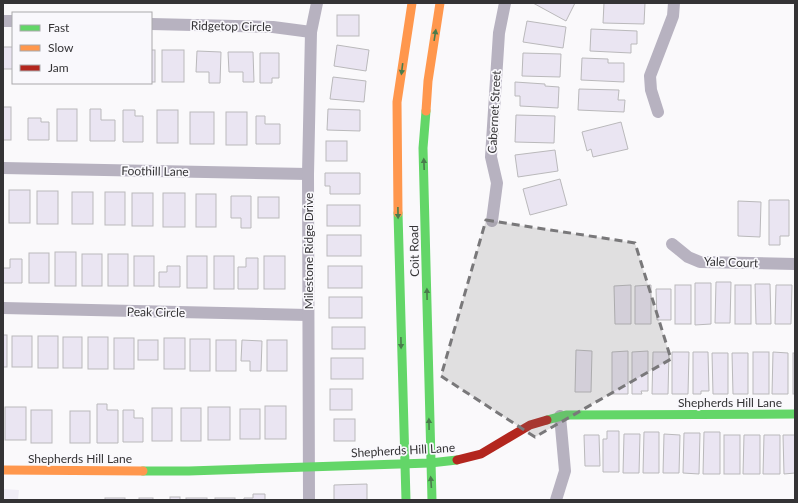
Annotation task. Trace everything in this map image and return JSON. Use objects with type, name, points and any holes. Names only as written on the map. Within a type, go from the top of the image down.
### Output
[{"type":"main road","name":"Coit Road","points":[[406,500],[396,147],[397,102],[412,3]]},
{"type":"main road","name":"Coit Road","points":[[432,500],[423,148],[428,81],[440,3]]},
{"type":"main road","name":"Shepherds Hill Lane","points":[[3,470],[189,471],[430,463],[458,460],[481,454],[530,425],[560,416],[582,414],[795,414]]},
{"type":"street","name":"Milestone Ridge Drive","points":[[309,500],[308,174],[311,32],[317,3]]},
{"type":"street","name":"Cabernet Street","points":[[492,221],[497,183],[491,157],[499,33],[505,3]]},
{"type":"street","points":[[658,112],[651,90],[650,76],[673,16],[674,3]]},
{"type":"street","name":"Ridgetop Circle","points":[[152,24],[273,27],[311,32]]},
{"type":"street","name":"Foothill Lane","points":[[3,168],[308,174]]},
{"type":"street","name":"Yale Court","points":[[672,244],[688,257],[700,262],[795,264]]},
{"type":"street","name":"Peak Circle","points":[[3,308],[308,315]]},
{"type":"street","points":[[556,500],[565,471],[560,416]]},
{"type":"highlighted area","points":[[486,220],[635,243],[671,359],[535,437],[441,376]]},
{"type":"shaded area","points":[[3,489],[19,490],[18,500],[3,500]]},
{"type":"building","points":[[533,3],[575,3],[566,21]]},
{"type":"building","points":[[604,3],[645,3],[644,24],[603,23]]},
{"type":"building","points":[[337,15],[359,15],[359,36],[337,36]]},
{"type":"building","points":[[527,21],[566,27],[563,48],[523,42]]},
{"type":"building","points":[[591,29],[637,31],[637,44],[631,44],[631,53],[590,51]]},
{"type":"building","points":[[337,45],[369,50],[366,71],[334,66]]},
{"type":"building","points":[[3,47],[12,47],[12,69],[3,69]]},
{"type":"building","points":[[152,50],[155,50],[155,82],[152,82]]},
{"type":"building","points":[[162,50],[184,50],[184,82],[162,82]]},
{"type":"building","points":[[197,51],[221,52],[220,83],[209,83],[209,72],[196,72]]},
{"type":"building","points":[[228,52],[253,52],[254,82],[243,82],[243,72],[229,72]]},
{"type":"building","points":[[260,53],[279,53],[279,78],[272,78],[272,83],[260,83]]},
{"type":"building","points":[[523,53],[561,54],[560,77],[522,76]]},
{"type":"building","points":[[582,58],[608,59],[608,63],[624,63],[624,82],[581,80]]},
{"type":"building","points":[[333,77],[366,81],[364,102],[330,99]]},
{"type":"building","points":[[515,82],[545,84],[545,86],[559,87],[558,108],[520,106],[520,96],[515,96]]},
{"type":"building","points":[[579,89],[619,90],[618,100],[625,100],[624,112],[578,110]]},
{"type":"building","points":[[3,107],[11,107],[11,140],[3,140]]},
{"type":"building","points":[[57,109],[77,109],[77,141],[57,141]]},
{"type":"building","points":[[90,109],[101,109],[101,120],[115,120],[115,141],[90,141]]},
{"type":"building","points":[[328,109],[360,110],[360,131],[327,130]]},
{"type":"building","points":[[123,110],[135,110],[135,116],[143,116],[143,142],[123,142]]},
{"type":"building","points":[[157,110],[178,110],[178,143],[157,143]]},
{"type":"building","points":[[190,112],[214,112],[214,144],[190,144]]},
{"type":"building","points":[[226,112],[247,112],[247,145],[226,145]]},
{"type":"building","points":[[516,115],[555,116],[554,143],[515,142]]},
{"type":"building","points":[[256,116],[265,116],[265,124],[280,124],[280,144],[256,144]]},
{"type":"building","points":[[28,118],[41,118],[41,122],[49,122],[49,140],[28,140]]},
{"type":"building","points":[[621,122],[628,149],[593,157],[591,149],[587,151],[582,132]]},
{"type":"building","points":[[326,141],[347,141],[347,161],[326,161]]},
{"type":"building","points":[[555,150],[558,171],[518,177],[515,155]]},
{"type":"building","points":[[325,173],[360,173],[360,194],[330,194],[330,186],[325,186]]},
{"type":"building","points":[[560,179],[567,205],[530,215],[523,189]]},
{"type":"building","points":[[9,190],[30,190],[30,223],[9,223]]},
{"type":"building","points":[[37,191],[58,191],[58,224],[37,224]]},
{"type":"building","points":[[72,192],[93,192],[93,224],[72,224]]},
{"type":"building","points":[[105,192],[125,192],[125,225],[105,225]]},
{"type":"building","points":[[132,193],[153,193],[153,226],[132,226]]},
{"type":"building","points":[[163,193],[185,193],[185,227],[163,227]]},
{"type":"building","points":[[196,194],[216,194],[216,227],[196,227]]},
{"type":"building","points":[[231,196],[251,196],[251,228],[241,228],[241,218],[231,218]]},
{"type":"building","points":[[258,197],[279,197],[279,218],[258,218]]},
{"type":"building","points":[[769,200],[789,200],[789,236],[780,236],[780,245],[769,245]]},
{"type":"building","points":[[738,201],[761,202],[760,237],[738,236]]},
{"type":"building","points":[[327,205],[360,205],[360,226],[327,226]]},
{"type":"building","points":[[327,235],[361,235],[361,256],[327,256]]},
{"type":"building","points":[[55,252],[76,252],[76,286],[55,286]]},
{"type":"building","points":[[29,253],[49,253],[49,283],[29,283]]},
{"type":"building","points":[[82,254],[102,254],[102,286],[82,286]]},
{"type":"building","points":[[108,254],[128,254],[128,286],[108,286]]},
{"type":"building","points":[[134,256],[154,256],[154,286],[134,286]]},
{"type":"building","points":[[187,256],[207,256],[207,288],[187,288]]},
{"type":"building","points":[[214,256],[234,256],[234,289],[214,289]]},
{"type":"building","points":[[264,256],[285,256],[285,289],[264,289]]},
{"type":"building","points":[[246,258],[258,258],[258,289],[238,289],[238,267],[246,267]]},
{"type":"building","points":[[10,259],[22,259],[22,283],[3,283],[3,268],[10,268]]},
{"type":"building","points":[[167,266],[180,266],[180,287],[159,287],[159,272],[167,272]]},
{"type":"building","points":[[328,266],[362,266],[362,288],[328,288]]},
{"type":"building","points":[[716,282],[731,282],[730,323],[715,323]]},
{"type":"building","points":[[695,283],[711,283],[711,324],[695,325]]},
{"type":"building","points":[[755,284],[770,284],[771,324],[756,324]]},
{"type":"building","points":[[631,285],[631,324],[615,324],[614,286]]},
{"type":"building","points":[[651,285],[651,324],[635,324],[635,286]]},
{"type":"building","points":[[675,285],[691,285],[691,324],[675,324]]},
{"type":"building","points":[[735,285],[751,285],[751,324],[735,324]]},
{"type":"building","points":[[776,285],[792,285],[791,324],[775,324]]},
{"type":"building","points":[[656,289],[671,289],[671,320],[657,320]]},
{"type":"building","points":[[329,297],[362,297],[362,318],[329,318]]},
{"type":"building","points":[[332,327],[365,327],[365,349],[332,349]]},
{"type":"building","points":[[3,335],[7,335],[7,367],[3,367]]},
{"type":"building","points":[[12,336],[32,336],[32,367],[12,367]]},
{"type":"building","points":[[38,336],[58,336],[58,368],[38,368]]},
{"type":"building","points":[[63,337],[82,337],[82,368],[63,368]]},
{"type":"building","points":[[88,337],[108,337],[108,369],[88,369]]},
{"type":"building","points":[[114,338],[134,338],[134,369],[114,369]]},
{"type":"building","points":[[164,338],[185,338],[185,369],[164,369]]},
{"type":"building","points":[[190,339],[210,339],[210,371],[190,371]]},
{"type":"building","points":[[138,340],[158,340],[158,360],[138,360]]},
{"type":"building","points":[[216,340],[236,340],[236,371],[216,371]]},
{"type":"building","points":[[242,340],[262,341],[261,371],[250,371],[250,361],[241,361]]},
{"type":"building","points":[[267,340],[287,340],[287,371],[267,371]]},
{"type":"building","points":[[576,350],[592,351],[591,392],[575,392]]},
{"type":"building","points":[[628,351],[628,394],[612,394],[612,352]]},
{"type":"building","points":[[648,351],[648,391],[641,391],[642,394],[632,394],[632,352]]},
{"type":"building","points":[[653,352],[669,352],[668,394],[652,394]]},
{"type":"building","points":[[672,352],[689,352],[688,394],[672,394]]},
{"type":"building","points":[[693,352],[708,352],[709,391],[701,391],[701,394],[693,394]]},
{"type":"building","points":[[753,352],[769,352],[769,394],[753,394]]},
{"type":"building","points":[[773,352],[788,353],[788,394],[772,394]]},
{"type":"building","points":[[712,353],[728,353],[728,394],[713,394]]},
{"type":"building","points":[[732,353],[748,353],[748,394],[733,394]]},
{"type":"building","points":[[793,353],[795,353],[795,394],[793,394]]},
{"type":"building","points":[[331,358],[363,358],[363,379],[331,379]]},
{"type":"building","points":[[330,389],[352,389],[352,410],[330,410]]},
{"type":"building","points":[[97,404],[107,404],[107,410],[118,410],[118,443],[97,443]]},
{"type":"building","points":[[265,406],[286,406],[286,439],[265,439]]},
{"type":"building","points":[[5,407],[26,407],[26,440],[5,440]]},
{"type":"building","points":[[208,407],[230,407],[230,440],[208,440]]},
{"type":"building","points":[[152,408],[172,408],[172,441],[152,441]]},
{"type":"building","points":[[181,408],[201,408],[201,441],[181,441]]},
{"type":"building","points":[[240,409],[260,409],[260,439],[240,439]]},
{"type":"building","points":[[31,410],[52,410],[52,443],[31,443]]},
{"type":"building","points":[[123,410],[134,410],[134,418],[143,418],[143,442],[123,442]]},
{"type":"building","points":[[70,411],[90,411],[90,443],[70,443]]},
{"type":"building","points":[[334,419],[355,419],[355,441],[334,441]]},
{"type":"building","points":[[607,431],[619,431],[619,472],[603,472],[603,439],[607,439]]},
{"type":"building","points":[[644,432],[659,432],[659,473],[643,473]]},
{"type":"building","points":[[704,432],[720,432],[720,474],[703,474]]},
{"type":"building","points":[[684,433],[700,433],[699,474],[683,473]]},
{"type":"building","points":[[624,434],[640,434],[639,473],[623,473]]},
{"type":"building","points":[[664,434],[680,435],[679,473],[663,473]]},
{"type":"building","points":[[584,435],[599,435],[600,466],[585,466]]},
{"type":"building","points":[[724,435],[740,435],[740,474],[724,474]]},
{"type":"building","points":[[744,435],[760,435],[760,474],[743,474]]},
{"type":"building","points":[[764,435],[780,435],[780,474],[763,474]]},
{"type":"building","points":[[783,435],[795,435],[795,473],[784,474]]},
{"type":"building","points":[[367,484],[367,500],[334,500],[334,485]]},
{"type":"building","points":[[253,494],[265,494],[265,500],[244,500],[244,498],[253,498]]},
{"type":"building","points":[[170,497],[180,497],[180,500],[170,500]]},
{"type":"building","points":[[105,498],[125,498],[125,500],[105,500]]},
{"type":"building","points":[[139,498],[153,498],[153,500],[139,500]]},
{"type":"building","points":[[186,498],[207,498],[207,500],[186,500]]},
{"type":"building","points":[[215,498],[235,498],[235,500],[215,500]]},
{"type":"traffic: fast","points":[[426,111],[423,148],[432,500]]},
{"type":"traffic: fast","points":[[398,213],[406,500]]},
{"type":"traffic: fast","points":[[547,420],[566,415],[795,414]]},
{"type":"traffic: fast","points":[[143,471],[189,471],[430,463],[457,460]]},
{"type":"traffic: slow","points":[[398,213],[397,102],[412,3]]},
{"type":"traffic: slow","points":[[426,111],[428,81],[440,3]]},
{"type":"traffic: slow","points":[[3,470],[143,471]]},
{"type":"traffic: jam","points":[[457,460],[481,454],[530,425],[547,420]]}]
